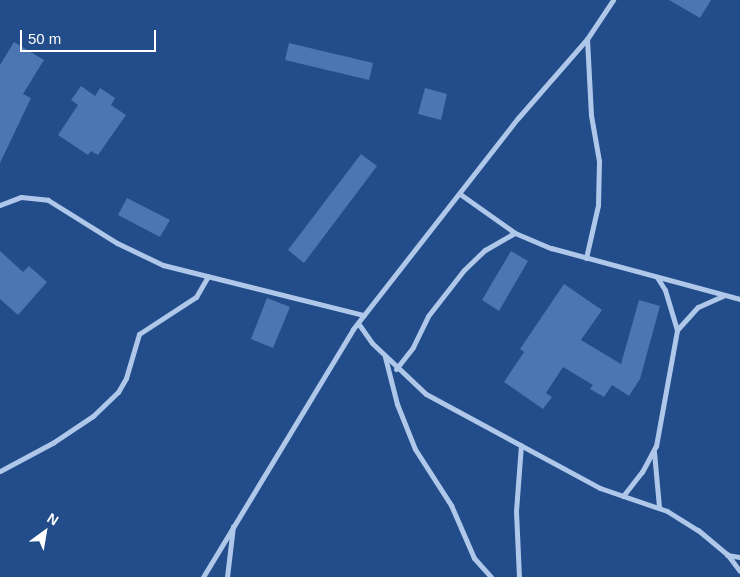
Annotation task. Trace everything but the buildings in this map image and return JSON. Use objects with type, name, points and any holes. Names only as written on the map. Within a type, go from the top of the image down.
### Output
[{"type":"street","points":[[203,577],[234,523],[358,323],[518,118],[588,39],[613,0]]},
{"type":"street","points":[[586,258],[598,205],[599,161],[591,115],[588,39]]},
{"type":"street","points":[[460,194],[515,233],[586,258],[740,299]]},
{"type":"street","points":[[0,205],[21,197],[48,200],[141,255],[163,265],[364,315]]},
{"type":"street","points":[[396,369],[413,347],[428,316],[464,270],[485,250],[515,233]]},
{"type":"street","points":[[0,471],[54,442],[93,416],[118,392],[126,378],[139,334],[196,297],[208,276]]},
{"type":"street","points":[[656,276],[665,290],[676,330],[654,451],[659,507]]},
{"type":"street","points":[[676,330],[698,307],[712,298],[727,296]]},
{"type":"street","points":[[358,323],[396,369],[426,394],[600,488],[659,507],[698,530],[727,554],[740,571]]},
{"type":"street","points":[[384,356],[397,404],[415,449],[444,493],[468,548],[491,577]]},
{"type":"street","points":[[519,577],[516,511],[521,445]]},
{"type":"street","points":[[623,496],[654,451]]},
{"type":"street","points":[[227,577],[234,523]]},
{"type":"street","points":[[727,554],[740,557]]},
{"type":"street","points":[[482,568],[483,577]]}]
